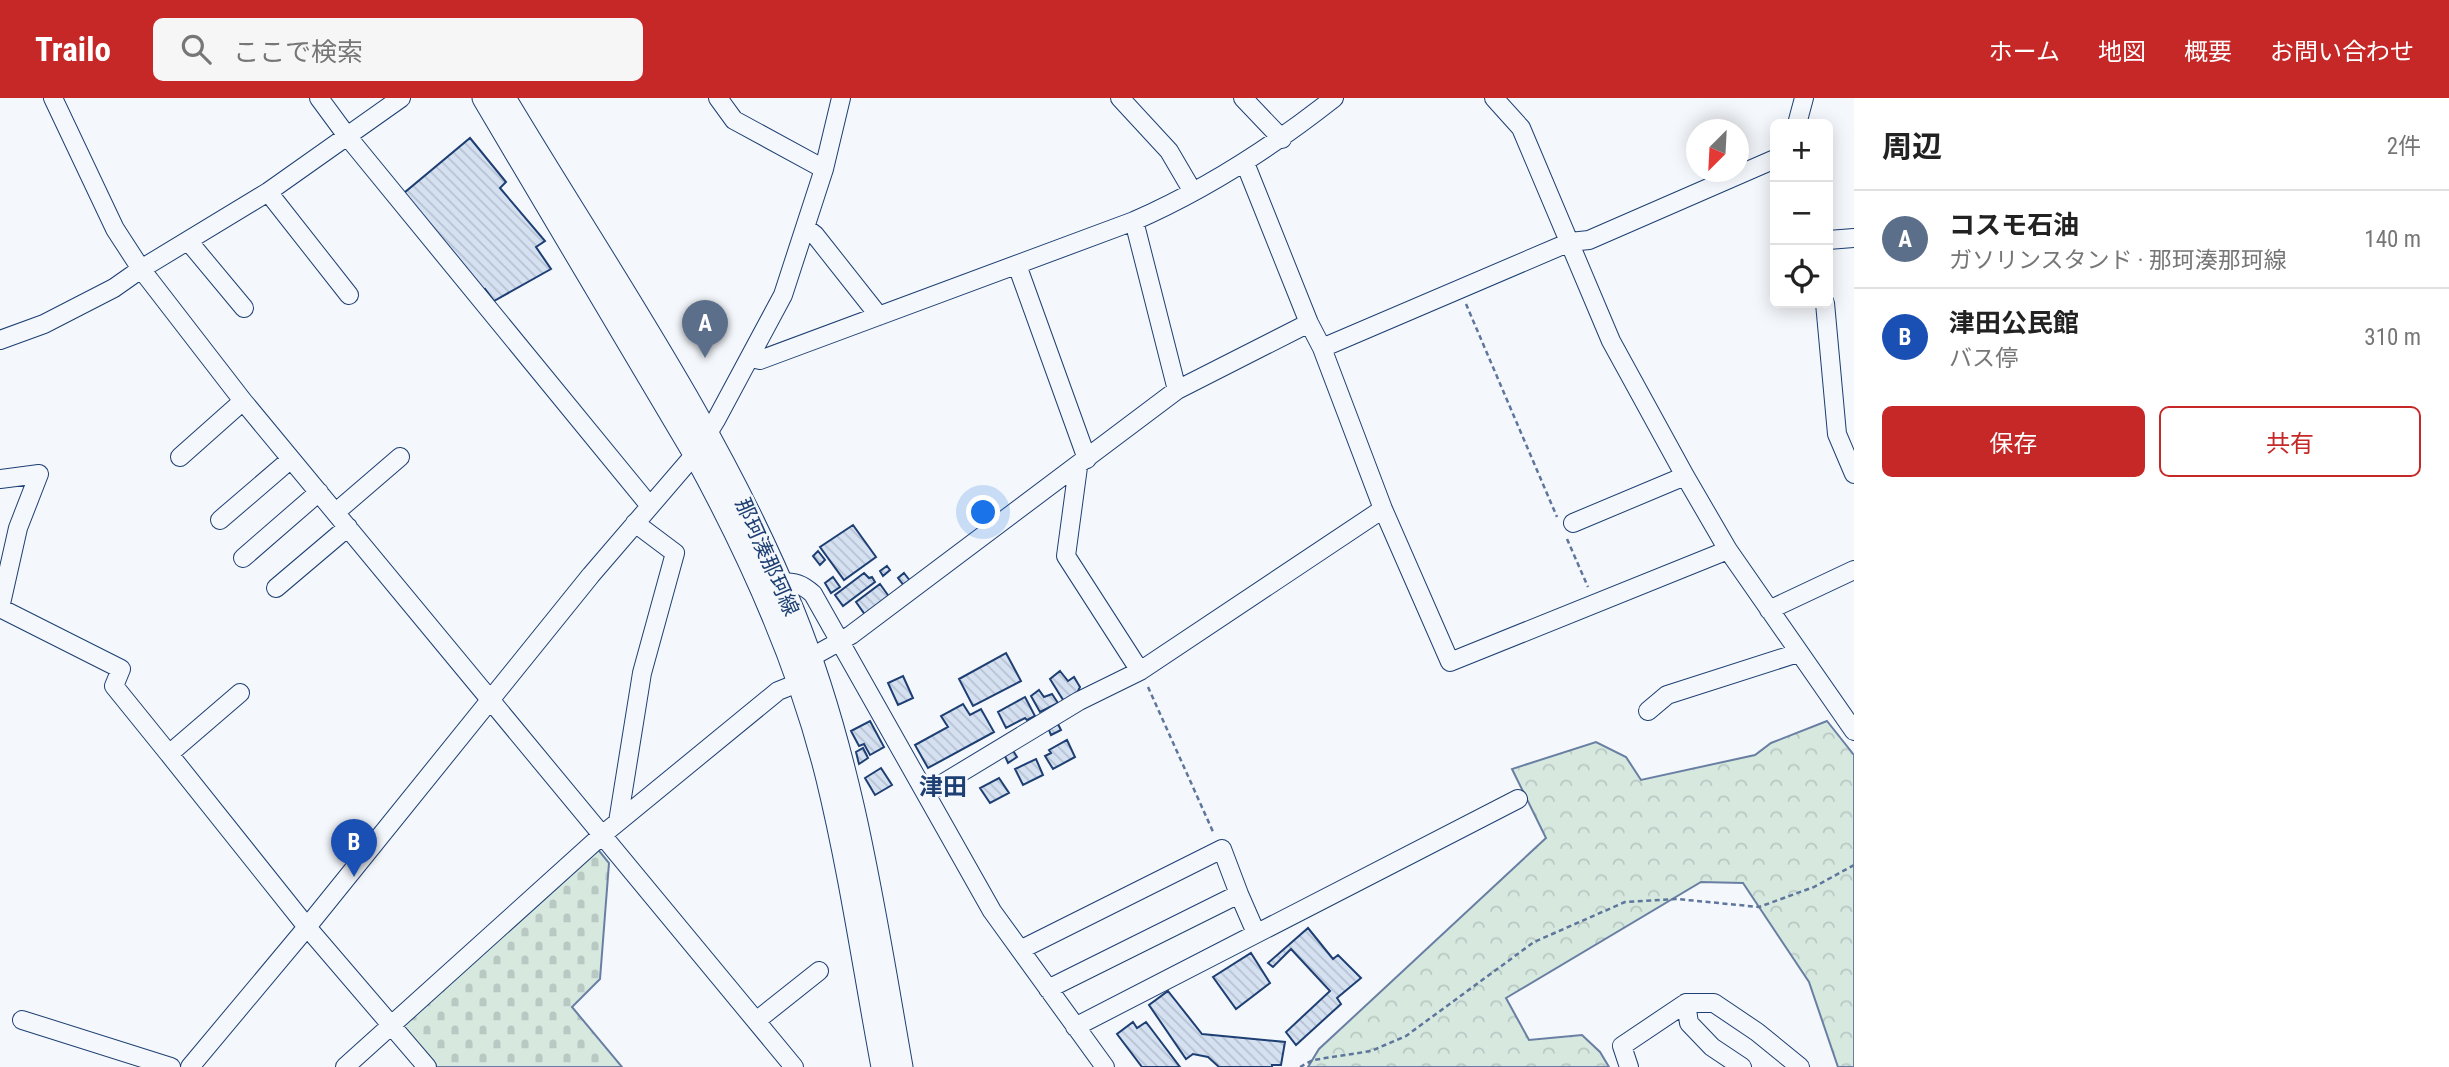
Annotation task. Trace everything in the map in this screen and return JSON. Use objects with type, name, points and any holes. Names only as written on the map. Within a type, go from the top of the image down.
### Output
[{"type":"main road","name":"那珂湊那珂線","points":[[484,98],[695,454],[762,590],[798,683],[827,777],[848,871],[883,1067]]},
{"type":"main road","name":"那珂湊那珂線","points":[[504,98],[708,434],[753,520],[780,582],[810,658],[856,820],[901,1067]]},
{"type":"street","points":[[53,98],[115,229],[141,269],[243,401],[794,1067]]},
{"type":"street","points":[[319,98],[347,136],[650,506]]},
{"type":"street","points":[[0,340],[44,324],[114,288],[268,192],[401,98]]},
{"type":"street","points":[[718,98],[734,120],[824,169]]},
{"type":"street","points":[[190,1067],[635,523],[695,454],[783,295],[824,169],[841,98]]},
{"type":"street","points":[[1120,98],[1170,151],[1193,192]]},
{"type":"street","points":[[1243,98],[1282,139]]},
{"type":"street","points":[[750,358],[760,360],[1134,221],[1245,163],[1282,139],[1334,98]]},
{"type":"street","points":[[1494,98],[1521,128],[1611,341],[1685,477],[1728,550],[1854,732]]},
{"type":"street","points":[[1798,119],[1804,98]]},
{"type":"street","points":[[1322,348],[1570,242],[1589,240],[1770,161]]},
{"type":"street","points":[[1245,163],[1309,323],[1322,348],[1383,509],[1450,662],[1728,550]]},
{"type":"street","points":[[268,192],[349,295]]},
{"type":"street","points":[[1134,221],[1177,390]]},
{"type":"street","points":[[806,228],[815,234],[879,316]]},
{"type":"street","points":[[1833,240],[1854,238]]},
{"type":"street","points":[[189,242],[244,308]]},
{"type":"street","points":[[1017,265],[1082,463],[1066,556],[1140,671]]},
{"type":"street","points":[[1825,308],[1837,434],[1854,474]]},
{"type":"street","points":[[810,658],[841,640],[1177,390],[1309,323]]},
{"type":"street","points":[[180,457],[243,401]]},
{"type":"street","points":[[336,512],[400,457]]},
{"type":"street","points":[[219,520],[291,459]]},
{"type":"street","points":[[0,478],[40,474],[18,528],[1,608],[121,669],[114,686],[307,927],[427,1067]]},
{"type":"street","points":[[1573,523],[1685,477]]},
{"type":"street","points":[[243,558],[319,492]]},
{"type":"street","points":[[927,793],[1079,701],[1140,671],[1383,509]]},
{"type":"street","points":[[618,822],[642,673],[676,553],[635,523]]},
{"type":"street","points":[[276,589],[348,527]]},
{"type":"street","points":[[1769,611],[1854,570]]},
{"type":"street","points":[[780,582],[794,582],[813,594],[992,911],[1105,1067]]},
{"type":"street","points":[[1648,711],[1667,695],[1798,653]]},
{"type":"street","points":[[345,1067],[601,836],[778,691],[798,683]]},
{"type":"street","points":[[169,754],[240,693]]},
{"type":"street","points":[[1075,1027],[1518,799]]},
{"type":"street","points":[[1020,950],[1222,849],[1256,933]]},
{"type":"street","points":[[1048,989],[1239,894]]},
{"type":"street","points":[[756,1021],[820,971]]},
{"type":"street","points":[[1686,1003],[1689,1023],[1712,1047],[1742,1067]]},
{"type":"street","points":[[1629,1067],[1622,1046],[1686,1003],[1714,1003],[1757,1032],[1800,1067]]},
{"type":"street","points":[[22,1020],[171,1067]]},
{"type":"path","points":[[1460,289],[1594,603]]},
{"type":"path","points":[[1140,671],[1222,849]]},
{"type":"path","points":[[1300,1067],[1313,1060],[1371,1051],[1406,1036],[1534,942],[1625,902],[1677,899],[1759,907],[1814,887],[1854,865]]},
{"type":"green space","points":[[1827,721],[1854,755],[1854,1067],[1838,1067],[1809,982],[1743,883],[1701,882],[1506,998],[1529,1040],[1582,1035],[1600,1052],[1609,1067],[1308,1067],[1319,1049],[1546,838],[1512,769],[1596,742],[1626,757],[1641,780],[1755,755],[1771,743]]},
{"type":"green space","points":[[596,847],[609,863],[600,979],[572,1007],[622,1067],[432,1067],[397,1028]]},
{"type":"building","points":[[470,138],[506,182],[500,188],[545,241],[536,247],[551,269],[494,301],[485,289],[482,290],[404,193]]},
{"type":"building","points":[[853,525],[876,557],[844,580],[820,547]]},
{"type":"building","points":[[818,551],[825,560],[820,565],[813,556]]},
{"type":"building","points":[[887,566],[890,570],[883,576],[880,571]]},
{"type":"building","points":[[864,573],[875,582],[843,606],[835,595]]},
{"type":"building","points":[[904,573],[911,582],[905,587],[898,578]]},
{"type":"building","points":[[833,577],[840,587],[831,593],[825,583]]},
{"type":"building","points":[[880,584],[890,598],[866,616],[856,602]]},
{"type":"building","points":[[1006,653],[1021,681],[973,706],[959,679]]},
{"type":"building","points":[[1060,671],[1068,681],[1074,677],[1080,687],[1080,693],[1065,703],[1050,679]]},
{"type":"building","points":[[903,676],[913,698],[898,705],[888,683]]},
{"type":"building","points":[[1039,690],[1044,697],[1052,694],[1058,703],[1040,712],[1031,696]]},
{"type":"building","points":[[1025,697],[1035,716],[1006,728],[998,712]]},
{"type":"building","points":[[963,704],[970,715],[981,709],[994,732],[928,768],[915,745],[948,727],[941,716]]},
{"type":"building","points":[[1056,720],[1061,730],[1051,735],[1047,725]]},
{"type":"building","points":[[870,721],[884,747],[870,755],[864,744],[859,746],[851,731]]},
{"type":"building","points":[[1067,740],[1075,757],[1053,769],[1045,756],[1051,753],[1049,750]]},
{"type":"building","points":[[863,748],[868,758],[859,764],[856,752]]},
{"type":"building","points":[[1012,749],[1017,757],[1008,763],[1004,754]]},
{"type":"building","points":[[1036,759],[1043,775],[1023,785],[1015,769]]},
{"type":"building","points":[[881,768],[892,785],[875,795],[865,778]]},
{"type":"building","points":[[999,778],[1009,793],[990,803],[980,788]]},
{"type":"building","points":[[1308,928],[1333,959],[1338,955],[1361,978],[1337,998],[1341,1004],[1296,1045],[1286,1032],[1330,991],[1291,949],[1273,967],[1268,963]]},
{"type":"building","points":[[1251,953],[1270,983],[1236,1009],[1213,977]]},
{"type":"building","points":[[1168,991],[1202,1034],[1285,1042],[1281,1065],[1219,1067],[1208,1057],[1193,1054],[1186,1059],[1149,1005]]},
{"type":"building","points":[[1133,1022],[1137,1028],[1146,1022],[1180,1067],[1142,1067],[1117,1034]]},
{"type":"place","name":"コスモ石油","points":[[705,358]]},
{"type":"place","name":"津田公民館","points":[[354,877]]},
{"type":"district","name":"津田","points":[[943,787]]}]
